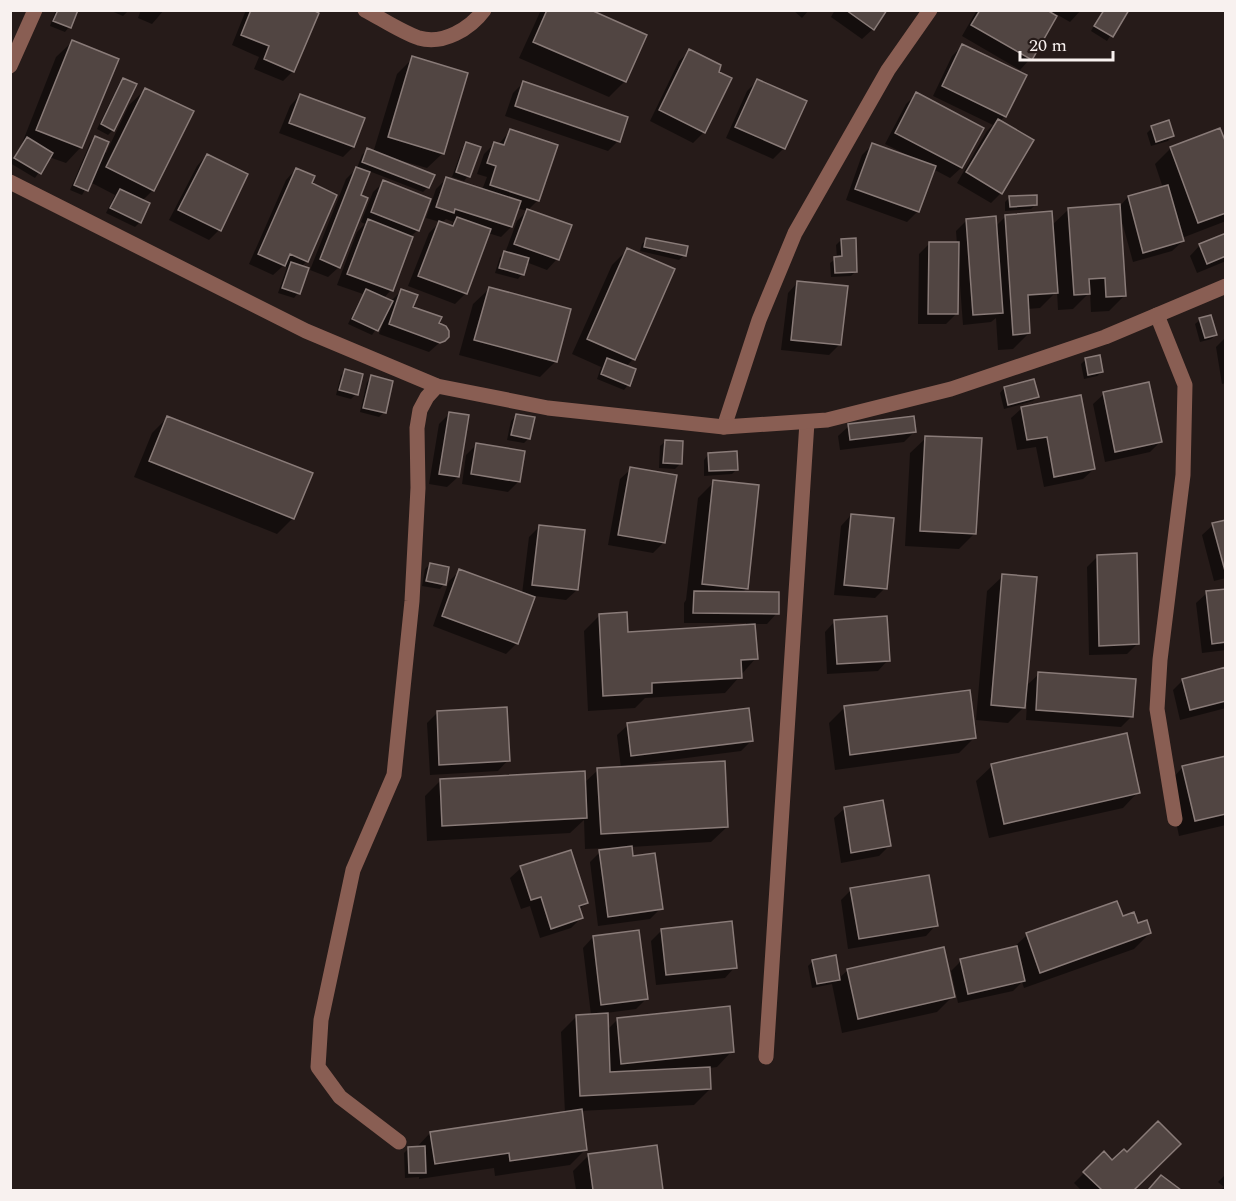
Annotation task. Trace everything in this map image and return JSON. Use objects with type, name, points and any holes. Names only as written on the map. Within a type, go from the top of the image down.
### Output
[{"type":"street","points":[[10,66],[34,10]]},
{"type":"street","points":[[365,10],[421,39],[448,38],[474,23],[484,10]]},
{"type":"street","points":[[724,427],[759,320],[795,233],[888,70],[930,10]]},
{"type":"street","points":[[10,182],[306,331],[437,386],[548,408],[724,427],[826,420],[951,389],[1105,337],[1226,286]]},
{"type":"street","points":[[1157,315],[1185,385],[1183,475],[1160,660],[1157,709],[1175,819]]},
{"type":"street","points":[[399,1142],[340,1097],[318,1067],[321,1020],[353,870],[394,775],[412,601],[418,488],[417,428],[420,410],[427,397],[437,386]]},
{"type":"street","points":[[766,1057],[807,422]]},
{"type":"building","points":[[58,10],[78,10],[71,28],[53,21]]},
{"type":"building","points":[[251,10],[313,10],[319,13],[294,72],[264,59],[269,46],[241,35]]},
{"type":"building","points":[[547,10],[591,10],[647,35],[626,82],[533,42]]},
{"type":"building","points":[[846,10],[887,10],[874,30]]},
{"type":"building","points":[[980,10],[1047,10],[1057,16],[1032,60],[971,25]]},
{"type":"building","points":[[1104,10],[1129,10],[1113,37],[1094,26]]},
{"type":"building","points":[[72,40],[119,59],[82,148],[36,130]]},
{"type":"building","points":[[962,44],[1027,75],[1006,117],[942,86]]},
{"type":"building","points":[[689,49],[721,65],[719,72],[732,78],[705,133],[659,110]]},
{"type":"building","points":[[412,56],[468,73],[444,154],[388,137]]},
{"type":"building","points":[[123,78],[137,84],[114,131],[101,124]]},
{"type":"building","points":[[757,79],[807,101],[785,149],[735,127]]},
{"type":"building","points":[[523,81],[628,117],[620,142],[515,106]]},
{"type":"building","points":[[145,88],[194,111],[154,191],[106,167]]},
{"type":"building","points":[[916,92],[984,128],[962,168],[895,133]]},
{"type":"building","points":[[300,94],[365,118],[354,147],[289,123]]},
{"type":"building","points":[[998,119],[1034,140],[1002,194],[966,172]]},
{"type":"building","points":[[1169,120],[1174,136],[1156,142],[1151,126]]},
{"type":"building","points":[[1220,128],[1226,143],[1226,213],[1198,223],[1170,147]]},
{"type":"building","points":[[510,129],[558,145],[539,201],[490,185],[496,166],[487,163],[494,142],[504,145]]},
{"type":"building","points":[[95,136],[109,142],[88,191],[74,185]]},
{"type":"building","points":[[27,137],[53,153],[41,174],[14,158]]},
{"type":"building","points":[[466,142],[481,147],[470,177],[456,172]]},
{"type":"building","points":[[872,143],[936,166],[919,212],[855,189]]},
{"type":"building","points":[[367,148],[435,175],[429,188],[362,162]]},
{"type":"building","points":[[207,154],[248,174],[221,231],[178,210]]},
{"type":"building","points":[[356,167],[370,172],[361,195],[368,198],[340,268],[320,259]]},
{"type":"building","points":[[296,168],[315,176],[312,183],[337,195],[308,262],[290,254],[285,266],[258,254]]},
{"type":"building","points":[[446,177],[521,201],[512,227],[455,209],[454,213],[436,207]]},
{"type":"building","points":[[383,180],[431,199],[419,231],[371,212]]},
{"type":"building","points":[[1168,185],[1184,241],[1143,253],[1128,196]]},
{"type":"building","points":[[120,189],[150,203],[141,223],[110,208]]},
{"type":"building","points":[[1037,195],[1037,205],[1010,207],[1009,196]]},
{"type":"building","points":[[1120,204],[1126,296],[1106,297],[1105,278],[1089,279],[1090,294],[1074,295],[1068,208]]},
{"type":"building","points":[[527,209],[572,225],[559,260],[514,244]]},
{"type":"building","points":[[1052,211],[1058,293],[1028,295],[1030,333],[1013,335],[1005,215]]},
{"type":"building","points":[[996,216],[1003,313],[973,315],[966,219]]},
{"type":"building","points":[[457,217],[491,229],[467,294],[418,276],[439,221],[453,226]]},
{"type":"building","points":[[368,219],[413,237],[393,291],[347,274]]},
{"type":"building","points":[[1226,233],[1226,256],[1207,264],[1199,244]]},
{"type":"building","points":[[646,238],[688,246],[686,256],[644,247]]},
{"type":"building","points":[[856,238],[857,272],[835,273],[834,257],[842,256],[841,239]]},
{"type":"building","points":[[929,242],[959,242],[958,314],[928,314]]},
{"type":"building","points":[[627,248],[675,269],[635,360],[587,339]]},
{"type":"building","points":[[504,251],[529,258],[524,275],[499,268]]},
{"type":"building","points":[[291,262],[309,268],[300,294],[282,288]]},
{"type":"building","points":[[797,281],[848,286],[841,345],[791,340]]},
{"type":"building","points":[[489,287],[571,309],[557,362],[474,340]]},
{"type":"building","points":[[366,289],[393,301],[378,331],[352,319]]},
{"type":"building","points":[[401,289],[418,295],[413,307],[442,317],[439,323],[446,326],[449,331],[449,337],[445,341],[440,343],[389,324]]},
{"type":"building","points":[[1211,315],[1217,335],[1205,338],[1199,318]]},
{"type":"building","points":[[1100,355],[1103,372],[1088,375],[1085,358]]},
{"type":"building","points":[[607,358],[636,369],[630,386],[601,374]]},
{"type":"building","points":[[345,369],[363,374],[358,395],[339,390]]},
{"type":"building","points":[[371,375],[393,381],[386,413],[363,408]]},
{"type":"building","points":[[1034,379],[1039,397],[1008,405],[1004,387]]},
{"type":"building","points":[[1149,382],[1162,442],[1115,452],[1103,392]]},
{"type":"building","points":[[1081,395],[1095,469],[1054,477],[1047,437],[1027,440],[1021,407]]},
{"type":"building","points":[[449,412],[469,415],[459,477],[439,474]]},
{"type":"building","points":[[516,414],[535,417],[530,439],[511,435]]},
{"type":"building","points":[[167,416],[313,473],[294,519],[149,461]]},
{"type":"building","points":[[914,416],[916,432],[850,440],[848,424]]},
{"type":"building","points":[[925,436],[982,438],[976,534],[920,531]]},
{"type":"building","points":[[665,440],[683,441],[682,464],[663,463]]},
{"type":"building","points":[[476,443],[525,451],[520,482],[471,474]]},
{"type":"building","points":[[737,451],[738,470],[709,471],[708,453]]},
{"type":"building","points":[[630,467],[677,475],[665,543],[618,535]]},
{"type":"building","points":[[713,480],[759,485],[748,589],[702,584]]},
{"type":"building","points":[[851,514],[894,518],[887,589],[844,585]]},
{"type":"building","points":[[1226,520],[1226,571],[1225,571],[1212,523]]},
{"type":"building","points":[[539,525],[585,530],[578,590],[532,585]]},
{"type":"building","points":[[1137,553],[1139,644],[1099,646],[1097,555]]},
{"type":"building","points":[[430,563],[449,567],[446,585],[426,581]]},
{"type":"building","points":[[459,569],[535,597],[518,644],[442,616]]},
{"type":"building","points":[[1002,574],[1037,577],[1025,708],[991,705]]},
{"type":"building","points":[[1226,589],[1226,642],[1212,644],[1206,591]]},
{"type":"building","points":[[694,591],[779,592],[779,614],[693,613]]},
{"type":"building","points":[[627,612],[628,632],[755,624],[758,659],[741,660],[742,678],[652,683],[652,693],[603,696],[599,614]]},
{"type":"building","points":[[887,616],[890,661],[837,664],[834,620]]},
{"type":"building","points":[[1226,667],[1226,701],[1190,710],[1182,679]]},
{"type":"building","points":[[1038,672],[1136,679],[1133,717],[1036,710]]},
{"type":"building","points":[[970,690],[976,738],[850,755],[844,706]]},
{"type":"building","points":[[507,707],[510,761],[439,765],[437,711]]},
{"type":"building","points":[[749,708],[753,741],[631,756],[627,723]]},
{"type":"building","points":[[1127,733],[1140,793],[1004,824],[991,764]]},
{"type":"building","points":[[1226,756],[1226,814],[1195,821],[1182,766]]},
{"type":"building","points":[[725,761],[728,827],[601,834],[597,768]]},
{"type":"building","points":[[585,771],[587,818],[442,826],[440,779]]},
{"type":"building","points":[[883,800],[891,846],[851,853],[844,807]]},
{"type":"building","points":[[632,846],[633,856],[655,853],[663,909],[608,917],[599,850]]},
{"type":"building","points":[[571,850],[588,903],[579,906],[583,918],[551,929],[541,897],[531,900],[520,866]]},
{"type":"building","points":[[929,875],[938,926],[859,939],[850,888]]},
{"type":"building","points":[[1117,901],[1123,916],[1134,912],[1138,923],[1147,920],[1151,933],[1040,973],[1026,933]]},
{"type":"building","points":[[732,921],[737,968],[666,975],[661,929]]},
{"type":"building","points":[[639,930],[648,999],[601,1005],[593,936]]},
{"type":"building","points":[[1017,946],[1025,981],[968,994],[960,959]]},
{"type":"building","points":[[944,947],[955,997],[858,1019],[847,969]]},
{"type":"building","points":[[836,955],[840,980],[817,984],[812,960]]},
{"type":"building","points":[[730,1006],[734,1052],[621,1064],[617,1018]]},
{"type":"building","points":[[608,1013],[610,1072],[710,1067],[711,1089],[580,1096],[576,1015]]},
{"type":"building","points":[[582,1109],[587,1150],[510,1161],[509,1153],[435,1164],[430,1132]]},
{"type":"building","points":[[1158,1121],[1181,1144],[1134,1190],[1102,1190],[1083,1172],[1104,1151],[1112,1160],[1124,1149],[1127,1152]]},
{"type":"building","points":[[657,1145],[663,1190],[593,1190],[588,1154]]},
{"type":"building","points":[[425,1146],[426,1173],[409,1173],[408,1147]]},
{"type":"building","points":[[1161,1175],[1181,1190],[1148,1190]]}]
